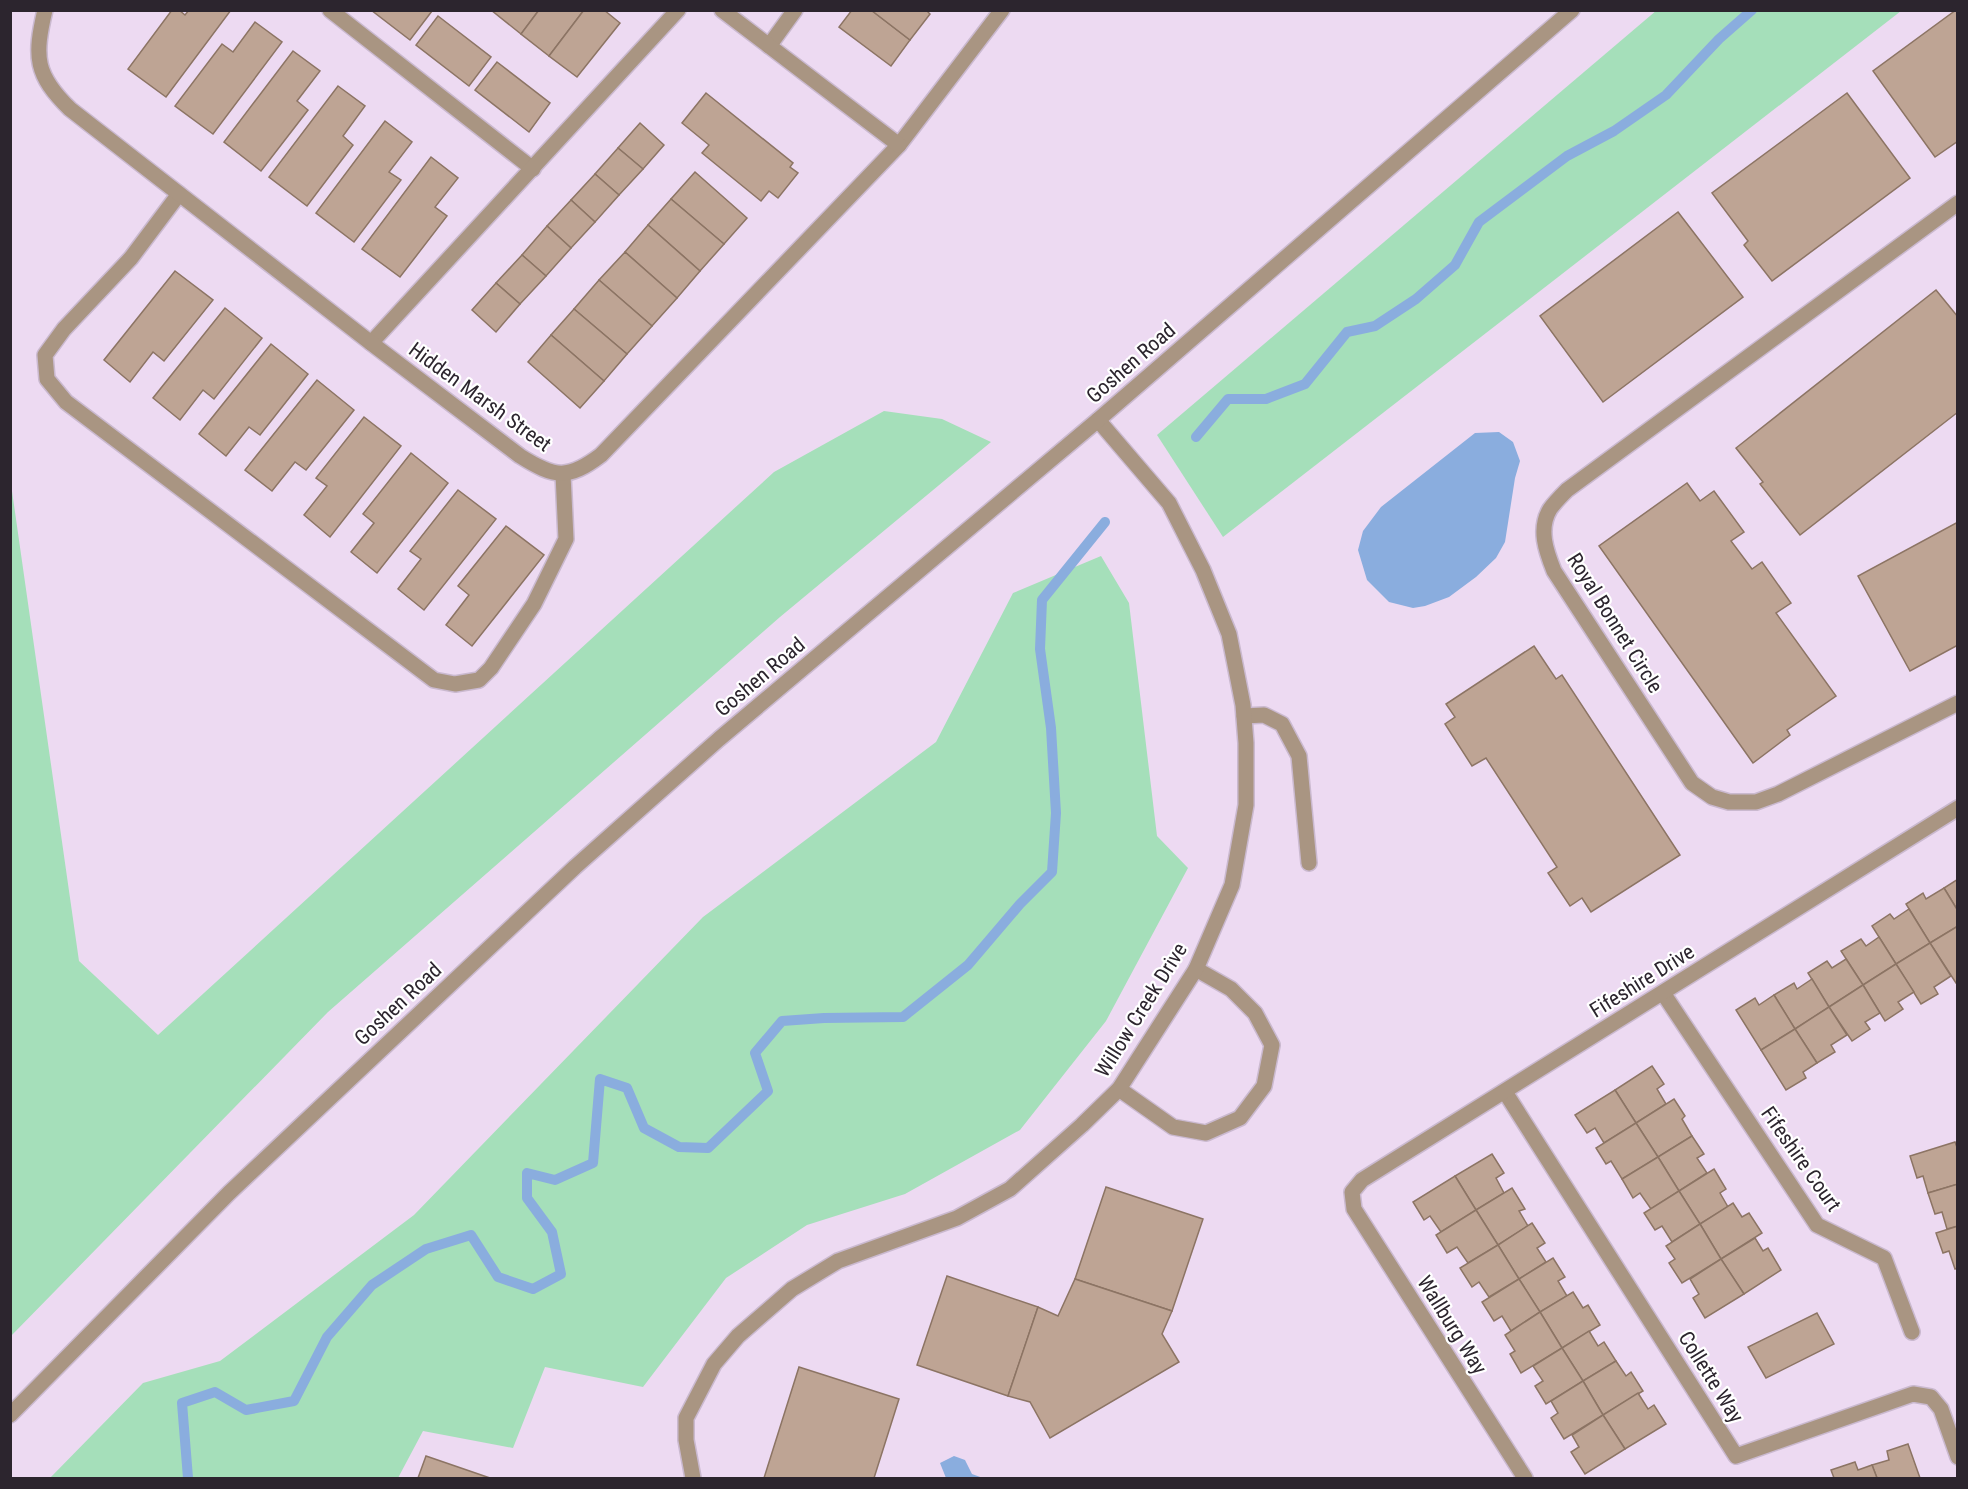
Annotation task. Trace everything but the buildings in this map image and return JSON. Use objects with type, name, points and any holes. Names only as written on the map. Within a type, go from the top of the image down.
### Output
[{"type":"street","name":"Hidden Marsh Street","points":[[45,10],[38,38],[39,60],[44,79],[53,93],[70,109],[520,456],[541,470],[563,474],[585,467],[601,455],[899,145],[1002,10]]},
{"type":"street","points":[[330,10],[533,169]]},
{"type":"street","points":[[371,343],[678,10]]},
{"type":"street","points":[[722,10],[899,145]]},
{"type":"street","points":[[769,46],[795,10]]},
{"type":"street","name":"Goshen Road","points":[[10,1415],[230,1193],[575,867],[719,739],[1098,420],[1572,10]]},
{"type":"street","points":[[179,194],[131,258],[64,328],[45,355],[47,379],[66,402],[434,680],[455,684],[479,680],[491,668],[534,604],[566,539],[563,474]]},
{"type":"street","name":"Royal Bonnet Circle","points":[[1958,203],[1567,490],[1550,510],[1543,530],[1546,550],[1554,571],[1692,783],[1712,797],[1729,802],[1756,802],[1958,703]]},
{"type":"street","name":"Willow Creek Drive","points":[[693,1479],[686,1440],[686,1418],[714,1364],[738,1336],[792,1289],[838,1261],[957,1218],[1010,1189],[1082,1125],[1119,1089],[1196,969],[1232,885],[1246,805],[1246,742],[1244,716],[1229,634],[1203,570],[1169,503],[1098,420]]},
{"type":"street","points":[[1244,716],[1264,715],[1282,724],[1299,756],[1308,863]]},
{"type":"street","name":"Fifeshire Drive","points":[[1352,1192],[1362,1180],[1958,808]]},
{"type":"street","points":[[1119,1089],[1173,1127],[1206,1133],[1240,1118],[1264,1086],[1272,1045],[1255,1012],[1231,990],[1196,969]]},
{"type":"street","name":"Fifeshire Court","points":[[1663,993],[1817,1225],[1884,1258],[1912,1332]]},
{"type":"street","name":"Collette Way","points":[[1505,1092],[1736,1456],[1913,1394],[1931,1397],[1941,1409],[1958,1457]]},
{"type":"street","name":"Wallburg Way","points":[[1352,1192],[1354,1209],[1525,1479]]},
{"type":"green space","points":[[1657,10],[1901,11],[1223,537],[1157,435]]},
{"type":"green space","points":[[884,411],[942,419],[991,442],[780,617],[328,1012],[11,1336],[11,484],[79,961],[158,1035],[774,472]]},
{"type":"green space","points":[[1101,556],[1129,603],[1157,836],[1188,868],[1106,1021],[1020,1130],[905,1194],[807,1225],[726,1278],[643,1387],[545,1367],[513,1448],[423,1431],[398,1478],[50,1478],[143,1383],[220,1361],[414,1215],[703,917],[936,742],[1013,593]]},
{"type":"water","points":[[1499,432],[1513,442],[1520,461],[1515,478],[1505,542],[1496,558],[1476,577],[1449,597],[1413,608],[1389,602],[1367,580],[1358,550],[1363,531],[1381,507],[1475,433]]},
{"type":"water","points":[[954,1456],[965,1460],[972,1474],[983,1478],[946,1478],[940,1463]]},
{"type":"waterway","points":[[1196,437],[1228,399],[1266,399],[1305,384],[1347,332],[1375,326],[1416,299],[1455,265],[1479,222],[1567,156],[1614,131],[1666,95],[1719,39],[1752,10]]},
{"type":"waterway","points":[[188,1478],[182,1403],[215,1392],[246,1410],[294,1401],[327,1337],[372,1285],[426,1249],[471,1235],[498,1277],[533,1289],[561,1274],[552,1232],[527,1198],[527,1173],[555,1180],[593,1163],[600,1079],[627,1088],[644,1128],[679,1147],[708,1148],[768,1091],[755,1053],[782,1021],[903,1017],[968,965],[1020,904],[1052,872],[1056,813],[1051,728],[1040,649],[1042,600],[1105,522]]}]
